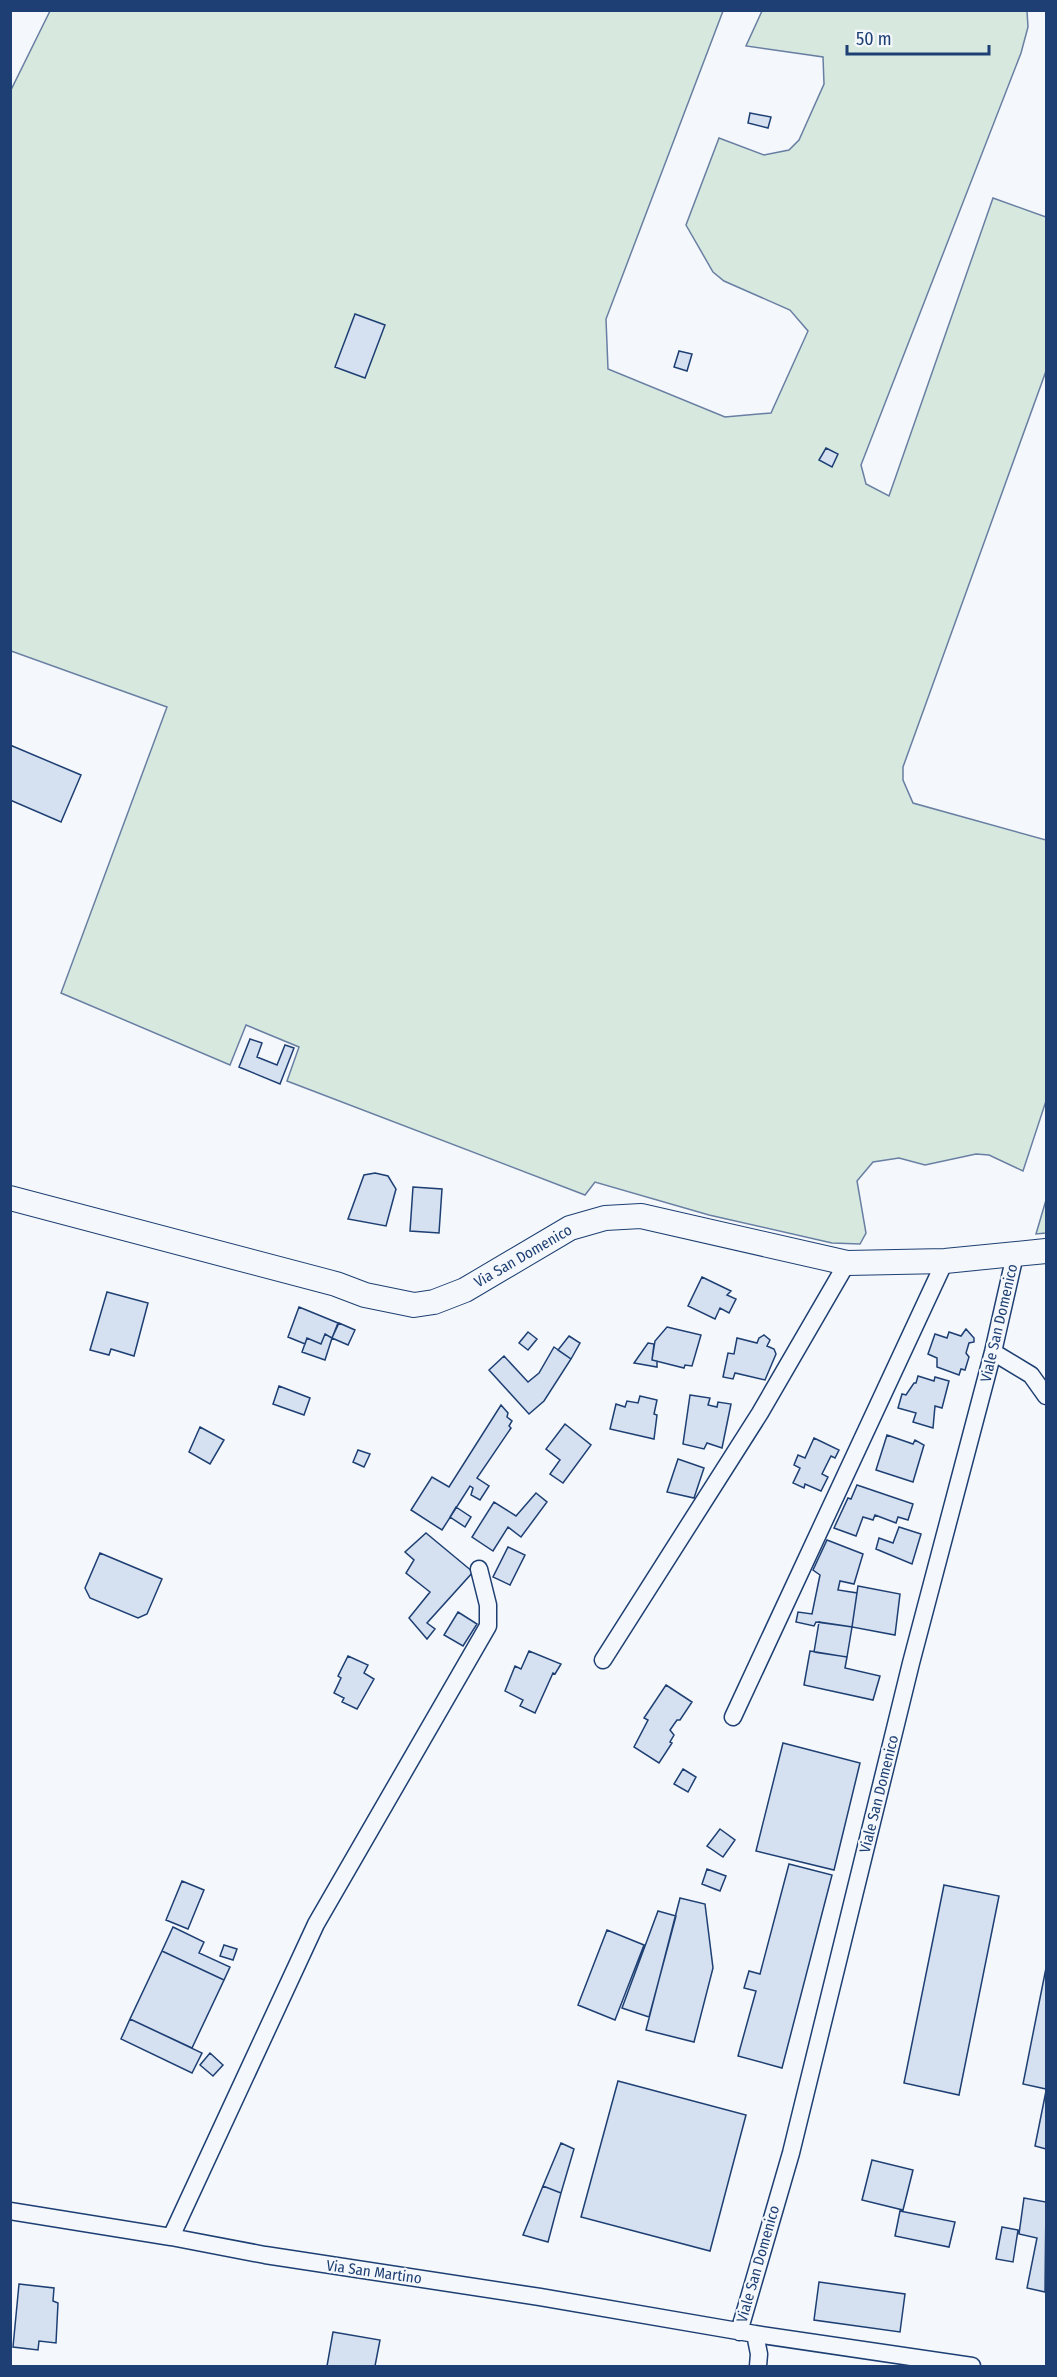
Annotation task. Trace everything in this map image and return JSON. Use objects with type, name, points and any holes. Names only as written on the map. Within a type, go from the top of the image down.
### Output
[{"type":"street","name":"Via San Domenico","points":[[10,1198],[336,1284],[365,1295],[414,1305],[434,1302],[465,1290],[570,1228],[605,1218],[640,1216],[847,1263],[945,1261],[1047,1251]]},
{"type":"street","name":"Viale San Domenico","points":[[747,2333],[911,1663],[993,1352],[1015,1255]]},
{"type":"street","points":[[733,1717],[945,1261]]},
{"type":"street","points":[[603,1660],[760,1413],[847,1263]]},
{"type":"street","points":[[993,1352],[1030,1375],[1047,1396]]},
{"type":"street","points":[[171,2237],[316,1924],[488,1626],[488,1605],[479,1569]]},
{"type":"street","name":"Via San Martino","points":[[10,2211],[265,2255],[540,2296],[747,2333],[972,2367]]},
{"type":"street","points":[[747,2333],[759,2354],[758,2367]]},
{"type":"shaded area","points":[[50,11],[723,11],[606,319],[608,369],[725,417],[771,413],[808,331],[790,310],[724,281],[713,272],[686,225],[719,138],[764,155],[789,150],[799,140],[824,84],[823,57],[746,46],[762,11],[1027,11],[1028,27],[1021,53],[861,465],[866,484],[889,496],[993,198],[1046,217],[1046,371],[903,767],[903,780],[913,803],[1046,840],[1046,1101],[1023,1171],[989,1155],[976,1154],[925,1165],[899,1158],[873,1162],[857,1181],[866,1233],[860,1244],[832,1243],[709,1215],[595,1182],[585,1195],[287,1081],[299,1047],[246,1025],[230,1065],[61,993],[167,707],[11,651],[10,92]]},
{"type":"shaded area","points":[[1046,1200],[1046,1233],[1036,1234]]},
{"type":"building","points":[[750,113],[771,117],[768,128],[748,123]]},
{"type":"building","points":[[355,314],[385,325],[365,378],[335,367]]},
{"type":"building","points":[[679,351],[692,354],[687,371],[674,367]]},
{"type":"building","points":[[826,448],[838,454],[832,467],[819,460]]},
{"type":"building","points":[[10,745],[81,775],[61,822],[10,800]]},
{"type":"building","points":[[250,1039],[262,1043],[257,1057],[277,1065],[285,1045],[294,1048],[280,1084],[239,1067]]},
{"type":"building","points":[[375,1173],[388,1176],[396,1189],[386,1226],[348,1219],[364,1175]]},
{"type":"building","points":[[413,1187],[442,1189],[439,1233],[410,1231]]},
{"type":"building","points":[[702,1277],[731,1291],[727,1295],[736,1299],[729,1313],[720,1308],[715,1319],[688,1306]]},
{"type":"building","points":[[107,1292],[148,1303],[134,1356],[111,1349],[109,1355],[90,1350]]},
{"type":"building","points":[[299,1307],[338,1323],[332,1338],[325,1334],[321,1344],[307,1338],[305,1344],[288,1337]]},
{"type":"building","points":[[339,1323],[355,1330],[348,1345],[332,1338]]},
{"type":"building","points":[[667,1327],[701,1335],[692,1366],[685,1365],[684,1368],[652,1360],[655,1341]]},
{"type":"building","points":[[966,1329],[974,1338],[974,1342],[969,1343],[966,1353],[969,1357],[965,1370],[961,1369],[959,1375],[937,1367],[937,1358],[928,1354],[935,1334],[947,1338],[949,1332],[961,1336]]},
{"type":"building","points":[[528,1332],[537,1339],[528,1350],[519,1343]]},
{"type":"building","points":[[325,1334],[332,1338],[325,1360],[302,1352],[307,1338],[321,1344]]},
{"type":"building","points":[[764,1335],[770,1340],[767,1346],[774,1349],[776,1354],[765,1380],[735,1373],[733,1379],[723,1377],[728,1353],[734,1354],[737,1338],[757,1343]]},
{"type":"building","points":[[569,1336],[580,1343],[571,1359],[558,1350]]},
{"type":"building","points":[[648,1343],[654,1344],[652,1360],[657,1361],[657,1367],[634,1363]]},
{"type":"building","points":[[554,1347],[571,1359],[544,1401],[529,1414],[489,1370],[504,1356],[528,1382],[539,1373]]},
{"type":"building","points":[[918,1376],[934,1381],[935,1377],[949,1381],[942,1408],[935,1406],[933,1428],[913,1422],[916,1413],[898,1408],[902,1394],[906,1395],[916,1383]]},
{"type":"building","points":[[279,1386],[310,1398],[304,1415],[273,1404]]},
{"type":"building","points":[[690,1395],[710,1398],[708,1405],[717,1407],[718,1402],[731,1404],[722,1448],[707,1443],[704,1449],[683,1444]]},
{"type":"building","points":[[640,1396],[657,1400],[654,1414],[657,1415],[654,1439],[610,1429],[616,1404],[625,1407],[627,1401],[638,1403]]},
{"type":"building","points":[[501,1405],[508,1413],[507,1417],[512,1421],[509,1426],[511,1428],[477,1478],[489,1486],[480,1500],[471,1495],[473,1488],[470,1486],[442,1530],[411,1510],[432,1477],[449,1487]]},
{"type":"building","points":[[565,1424],[591,1445],[563,1483],[550,1474],[560,1460],[546,1449]]},
{"type":"building","points":[[200,1427],[224,1440],[210,1464],[189,1452]]},
{"type":"building","points":[[887,1435],[913,1444],[915,1440],[924,1445],[913,1482],[876,1470]]},
{"type":"building","points":[[814,1438],[839,1450],[835,1458],[831,1456],[822,1474],[828,1477],[821,1491],[805,1484],[804,1488],[793,1483],[800,1468],[794,1465],[798,1455],[805,1458]]},
{"type":"building","points":[[358,1450],[370,1454],[364,1467],[353,1462]]},
{"type":"building","points":[[678,1459],[704,1468],[694,1498],[667,1492]]},
{"type":"building","points":[[857,1485],[913,1504],[908,1520],[898,1517],[896,1523],[875,1515],[873,1520],[863,1517],[856,1536],[834,1528],[848,1498],[851,1499]]},
{"type":"building","points":[[536,1493],[547,1502],[521,1537],[508,1527],[493,1551],[472,1537],[494,1502],[516,1516]]},
{"type":"building","points":[[456,1507],[471,1517],[465,1527],[450,1517]]},
{"type":"building","points":[[899,1527],[921,1534],[912,1564],[876,1549],[879,1538],[893,1543]]},
{"type":"building","points":[[426,1533],[473,1572],[427,1623],[435,1629],[427,1639],[409,1618],[430,1592],[406,1573],[414,1560],[405,1552]]},
{"type":"building","points":[[827,1540],[863,1554],[854,1584],[840,1581],[838,1590],[857,1593],[852,1627],[816,1622],[814,1626],[796,1622],[798,1612],[812,1614],[820,1575],[813,1570]]},
{"type":"building","points":[[508,1547],[525,1555],[510,1585],[493,1577]]},
{"type":"building","points":[[100,1553],[162,1579],[147,1614],[138,1618],[90,1598],[85,1588]]},
{"type":"building","points":[[858,1586],[900,1594],[895,1635],[852,1627]]},
{"type":"building","points":[[458,1612],[477,1624],[463,1646],[444,1635]]},
{"type":"building","points":[[819,1622],[852,1627],[847,1657],[814,1652]]},
{"type":"building","points":[[529,1651],[561,1664],[555,1674],[553,1673],[535,1713],[520,1706],[523,1700],[505,1691],[515,1666],[521,1669]]},
{"type":"building","points":[[810,1651],[847,1657],[845,1668],[880,1676],[873,1700],[804,1685]]},
{"type":"building","points":[[348,1656],[368,1665],[364,1673],[374,1679],[357,1709],[342,1702],[344,1698],[334,1693],[341,1678],[338,1676]]},
{"type":"building","points":[[666,1685],[692,1702],[670,1730],[674,1735],[670,1742],[672,1743],[659,1763],[634,1747],[648,1720],[644,1718]]},
{"type":"building","points":[[783,1743],[860,1763],[834,1870],[756,1851]]},
{"type":"building","points":[[683,1769],[696,1777],[688,1792],[674,1784]]},
{"type":"building","points":[[720,1829],[735,1840],[723,1857],[707,1846]]},
{"type":"building","points":[[789,1864],[832,1875],[782,2068],[738,2056],[756,1991],[744,1988],[749,1971],[760,1974]]},
{"type":"building","points":[[707,1869],[726,1876],[720,1891],[702,1884]]},
{"type":"building","points":[[182,1881],[204,1890],[188,1929],[166,1920]]},
{"type":"building","points":[[944,1885],[999,1896],[959,2095],[904,2083]]},
{"type":"building","points":[[680,1898],[705,1904],[713,1968],[694,2042],[646,2030]]},
{"type":"building","points":[[658,1911],[676,1916],[649,2017],[622,2008]]},
{"type":"building","points":[[173,1927],[204,1942],[199,1953],[230,1967],[224,1980],[162,1951]]},
{"type":"building","points":[[607,1930],[644,1945],[615,2020],[578,2005]]},
{"type":"building","points":[[224,1945],[237,1949],[233,1960],[220,1956]]},
{"type":"building","points":[[162,1951],[224,1980],[192,2048],[130,2019]]},
{"type":"building","points":[[1046,1968],[1046,2089],[1023,2084]]},
{"type":"building","points":[[130,2019],[202,2053],[192,2073],[121,2039]]},
{"type":"building","points":[[210,2053],[223,2065],[213,2076],[200,2065]]},
{"type":"building","points":[[618,2081],[746,2115],[710,2251],[581,2217]]},
{"type":"building","points":[[1046,2091],[1046,2149],[1035,2146]]},
{"type":"building","points":[[561,2143],[574,2149],[561,2193],[543,2186]]},
{"type":"building","points":[[872,2160],[913,2170],[903,2210],[862,2200]]},
{"type":"building","points":[[543,2186],[561,2193],[548,2242],[523,2235]]},
{"type":"building","points":[[1024,2198],[1046,2202],[1045,2292],[1027,2288],[1037,2238],[1019,2234]]},
{"type":"building","points":[[900,2211],[955,2222],[949,2247],[895,2236]]},
{"type":"building","points":[[1002,2227],[1018,2230],[1013,2262],[996,2259]]},
{"type":"building","points":[[819,2282],[905,2294],[900,2332],[814,2320]]},
{"type":"building","points":[[19,2284],[54,2288],[53,2301],[58,2303],[56,2343],[39,2341],[38,2350],[13,2347]]},
{"type":"building","points":[[333,2332],[380,2340],[375,2366],[327,2366]]}]
